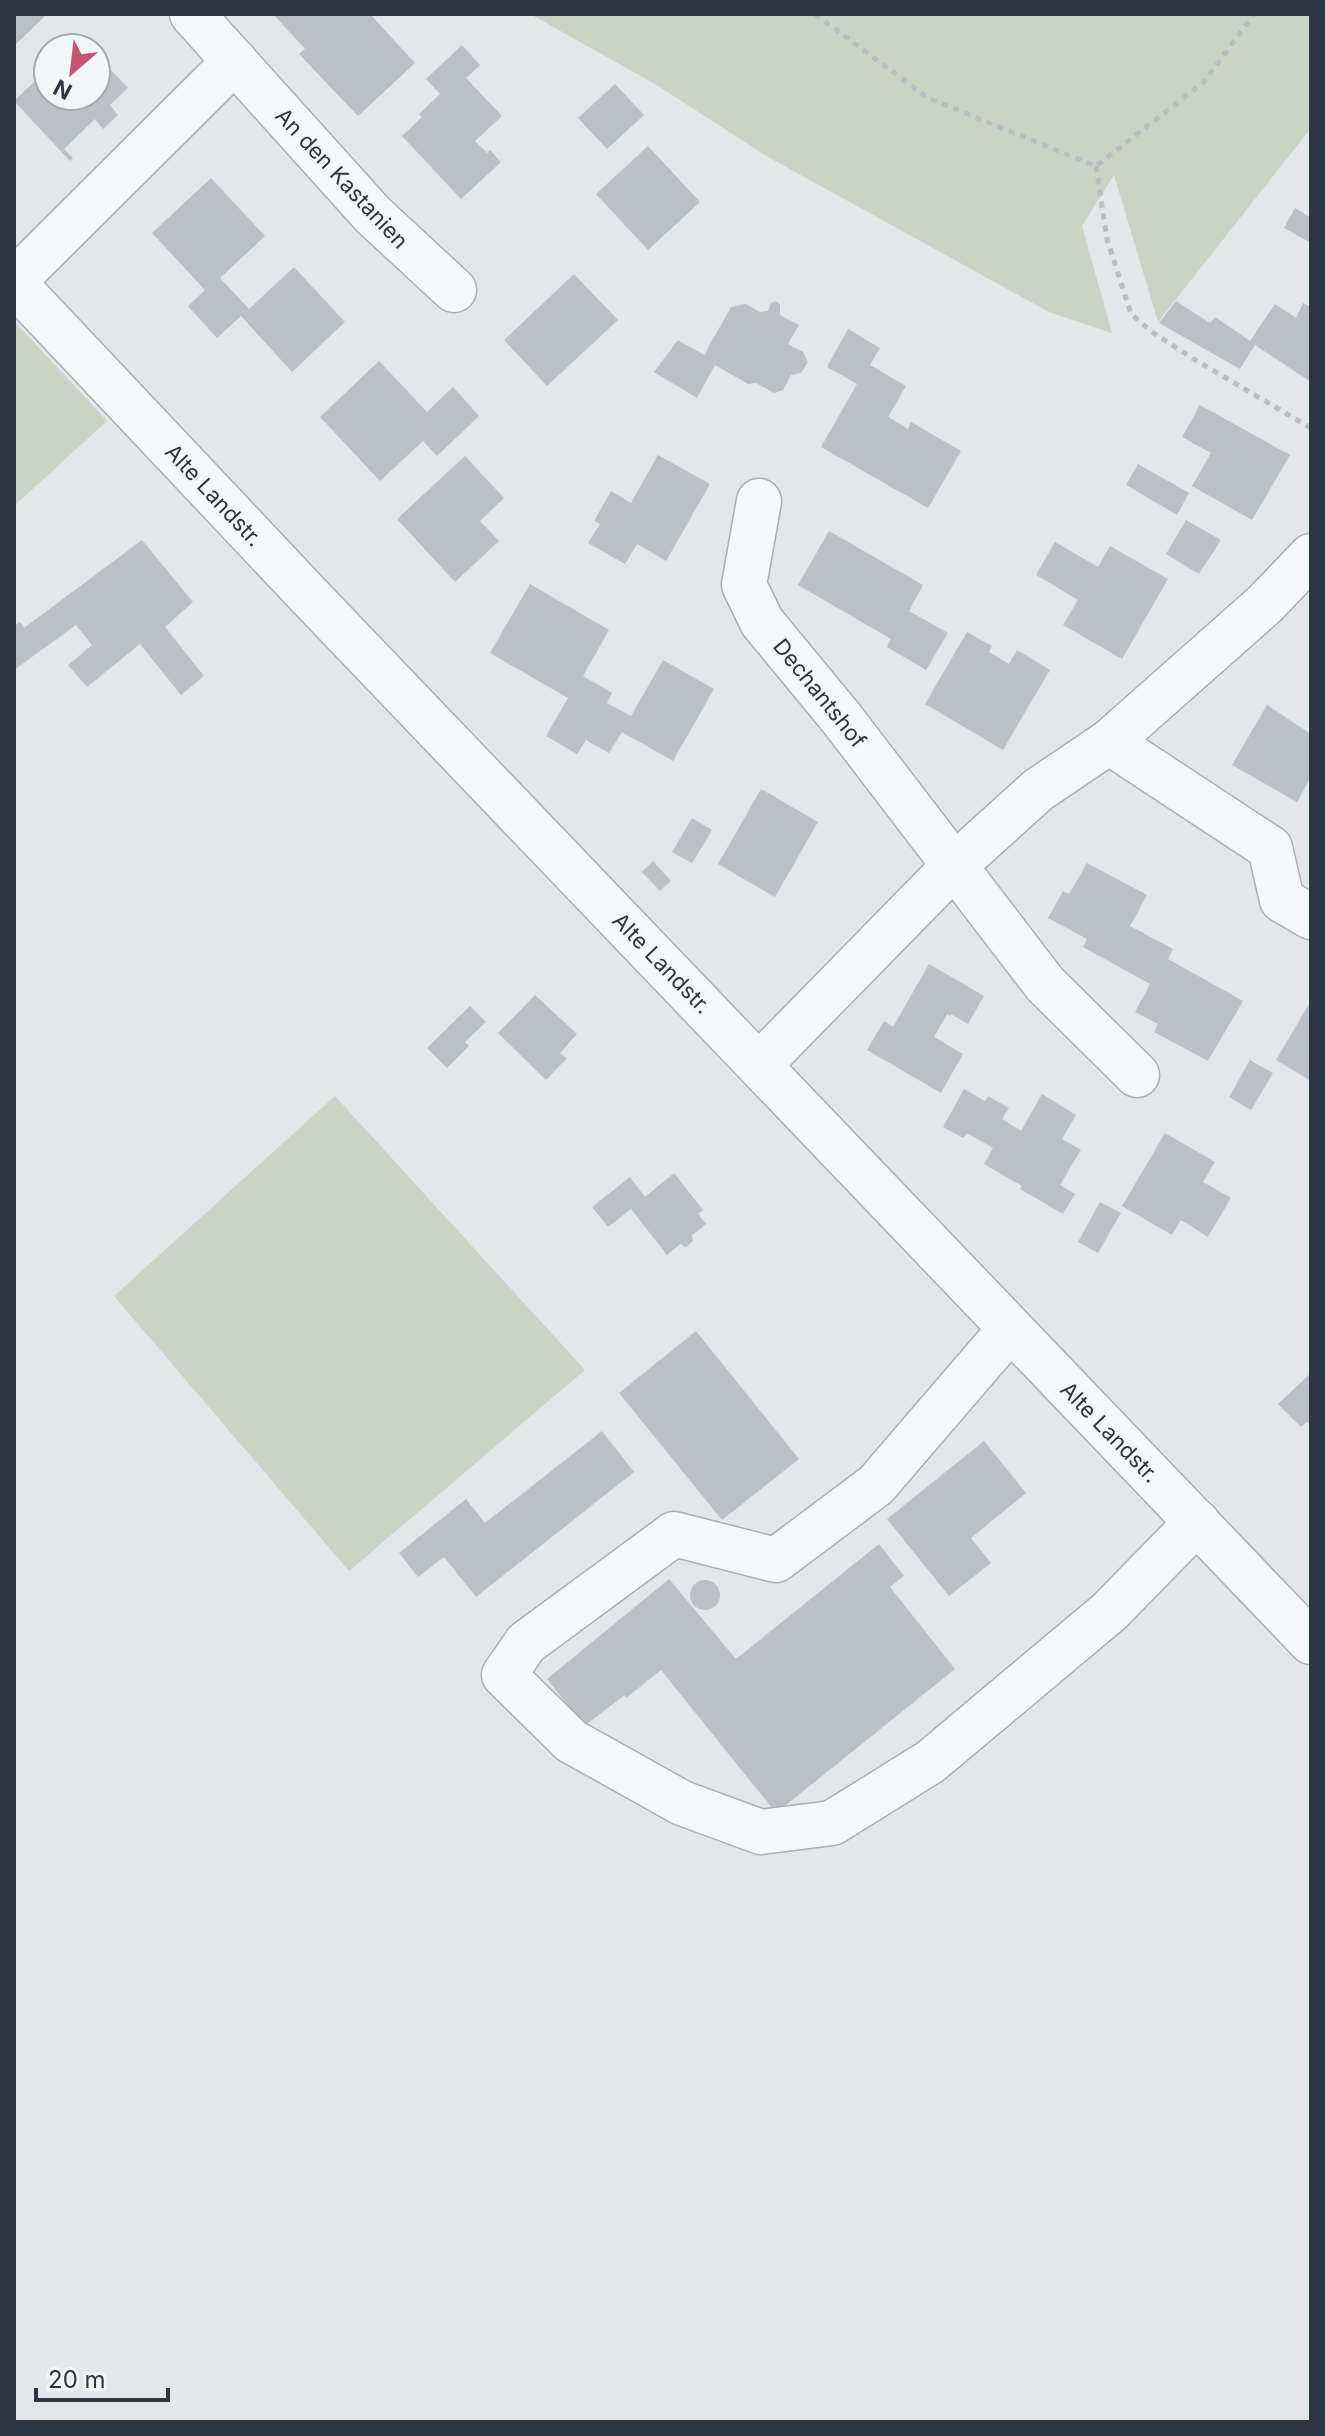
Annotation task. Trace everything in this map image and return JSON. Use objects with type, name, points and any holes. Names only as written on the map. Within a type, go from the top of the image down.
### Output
[{"type":"street","name":"An den Kastanien","points":[[192,14],[373,215],[454,290]]},
{"type":"street","points":[[14,282],[235,61]]},
{"type":"street","name":"Alte Landstr.","points":[[14,282],[323,611],[1311,1642]]},
{"type":"street","name":"Dechantshof","points":[[759,501],[744,585],[762,622],[842,719],[1045,984],[1137,1075]]},
{"type":"street","points":[[760,1064],[954,866],[1038,790],[1109,742],[1265,604],[1311,556]]},
{"type":"street","points":[[1109,742],[1270,848],[1282,900],[1311,917]]},
{"type":"street","points":[[1010,1329],[876,1485],[776,1560],[674,1534],[526,1643],[504,1675],[571,1741],[682,1803],[761,1832],[832,1823],[930,1762],[1109,1612],[1197,1522]]},
{"type":"path","points":[[815,14],[928,98],[1096,166]]},
{"type":"path","points":[[1096,166],[1204,82],[1254,14]]},
{"type":"path","points":[[1096,166],[1107,239],[1131,314],[1192,358],[1311,428]]},
{"type":"green space","points":[[530,14],[1311,14],[1311,128],[1158,322],[1114,175],[1082,226],[1112,333],[1049,312],[768,157],[655,84]]},
{"type":"green space","points":[[14,321],[107,421],[14,506]]},
{"type":"green space","points":[[335,1096],[585,1370],[349,1571],[114,1296]]},
{"type":"building","points":[[14,14],[47,14],[14,46]]},
{"type":"building","points":[[273,14],[370,14],[415,63],[358,116],[299,54],[305,49]]},
{"type":"building","points":[[462,45],[480,65],[466,78],[502,116],[475,141],[487,153],[490,150],[501,162],[461,199],[402,136],[440,94],[426,79]]},
{"type":"building","points":[[112,71],[128,88],[112,103]]},
{"type":"building","points":[[32,84],[32,112],[112,112],[112,108],[118,115],[103,129],[95,119],[64,149],[73,158],[70,161],[14,101]]},
{"type":"building","points":[[615,84],[644,115],[607,149],[578,118]]},
{"type":"building","points":[[648,146],[700,202],[648,250],[596,194]]},
{"type":"building","points":[[211,178],[265,236],[220,278],[249,309],[294,267],[345,322],[292,372],[241,316],[217,338],[188,306],[205,290],[152,233]]},
{"type":"building","points":[[1295,208],[1311,218],[1311,243],[1284,228]]},
{"type":"building","points":[[574,274],[618,320],[547,386],[504,340]]},
{"type":"building","points":[[776,301],[780,304],[780,315],[799,325],[788,344],[803,352],[808,362],[801,373],[791,375],[783,390],[774,393],[756,383],[748,384],[715,365],[697,398],[654,372],[678,340],[704,355],[731,307],[746,304],[760,312],[768,311],[771,303]]},
{"type":"building","points":[[1176,301],[1210,323],[1215,317],[1250,341],[1275,304],[1296,318],[1303,303],[1311,307],[1311,382],[1255,345],[1240,369],[1159,323]]},
{"type":"building","points":[[848,329],[880,348],[870,365],[906,386],[888,417],[908,429],[911,422],[961,451],[928,508],[821,447],[857,384],[827,367]]},
{"type":"building","points":[[379,361],[427,412],[453,387],[479,416],[437,456],[423,441],[380,481],[320,417]]},
{"type":"building","points":[[1200,405],[1290,455],[1252,520],[1192,486],[1211,453],[1182,437]]},
{"type":"building","points":[[658,455],[710,484],[666,561],[637,544],[625,564],[588,543],[600,524],[594,521],[611,491],[631,503]]},
{"type":"building","points":[[465,456],[504,498],[480,521],[499,541],[455,582],[397,519]]},
{"type":"building","points":[[1138,464],[1189,493],[1177,515],[1126,485]]},
{"type":"building","points":[[1186,520],[1221,540],[1199,574],[1166,554]]},
{"type":"building","points":[[829,531],[923,585],[909,611],[948,633],[926,670],[887,647],[891,639],[798,585]]},
{"type":"building","points":[[142,540],[193,602],[165,627],[204,676],[181,695],[140,644],[87,687],[68,665],[92,645],[76,625],[14,670],[14,626],[20,622],[24,628]]},
{"type":"building","points":[[1055,542],[1098,567],[1110,546],[1168,579],[1122,659],[1063,625],[1078,600],[1036,575]]},
{"type":"building","points":[[530,584],[609,630],[583,676],[612,693],[607,703],[631,716],[663,660],[714,689],[673,761],[622,732],[609,753],[586,740],[577,754],[546,736],[568,698],[490,653]]},
{"type":"building","points":[[967,632],[992,646],[989,652],[1009,664],[1017,650],[1050,670],[1003,750],[925,704]]},
{"type":"building","points":[[1267,705],[1311,734],[1311,777],[1297,802],[1232,765]]},
{"type":"building","points":[[761,789],[818,822],[775,897],[718,864]]},
{"type":"building","points":[[692,818],[712,830],[692,863],[672,852]]},
{"type":"building","points":[[653,861],[671,881],[660,891],[642,872]]},
{"type":"building","points":[[1087,863],[1147,895],[1130,926],[1173,949],[1168,959],[1243,1001],[1208,1061],[1154,1032],[1158,1024],[1135,1012],[1150,984],[1083,947],[1087,939],[1048,918],[1063,891],[1069,894]]},
{"type":"building","points":[[929,964],[984,996],[968,1024],[947,1014],[934,1037],[963,1054],[941,1093],[867,1050],[884,1021],[893,1027]]},
{"type":"building","points":[[535,995],[577,1034],[560,1053],[567,1058],[546,1080],[498,1033]]},
{"type":"building","points":[[1311,1001],[1311,1081],[1276,1060]]},
{"type":"building","points":[[470,1006],[486,1022],[465,1042],[469,1046],[447,1068],[427,1048]]},
{"type":"building","points":[[1250,1060],[1273,1073],[1251,1110],[1229,1097]]},
{"type":"building","points":[[964,1089],[985,1101],[988,1096],[1009,1108],[1002,1119],[1021,1131],[1042,1094],[1076,1115],[1062,1139],[1081,1150],[1060,1185],[1075,1194],[1063,1214],[984,1164],[993,1148],[967,1133],[963,1138],[943,1127]]},
{"type":"building","points":[[1165,1133],[1215,1162],[1203,1182],[1231,1198],[1208,1237],[1181,1220],[1172,1235],[1122,1206]]},
{"type":"building","points":[[674,1173],[703,1210],[698,1214],[706,1224],[692,1235],[693,1241],[686,1247],[680,1244],[667,1255],[631,1209],[608,1227],[592,1207],[630,1177],[645,1197]]},
{"type":"building","points":[[1100,1202],[1121,1213],[1098,1253],[1078,1242]]},
{"type":"building","points":[[696,1331],[799,1459],[722,1520],[619,1393]]},
{"type":"building","points":[[1311,1373],[1311,1426],[1307,1422],[1301,1427],[1278,1404]]},
{"type":"building","points":[[602,1431],[634,1472],[476,1597],[444,1557],[418,1577],[399,1553],[466,1499],[485,1523]]},
{"type":"building","points":[[984,1441],[1026,1493],[971,1538],[991,1563],[949,1596],[887,1519]]},
{"type":"building","points":[[879,1544],[904,1576],[890,1587],[955,1669],[776,1813],[661,1670],[584,1726],[547,1679],[669,1579],[736,1659]]},
{"type":"building","points":[[705,1580],[716,1584],[720,1595],[716,1606],[705,1610],[694,1606],[690,1595],[694,1584]]}]
